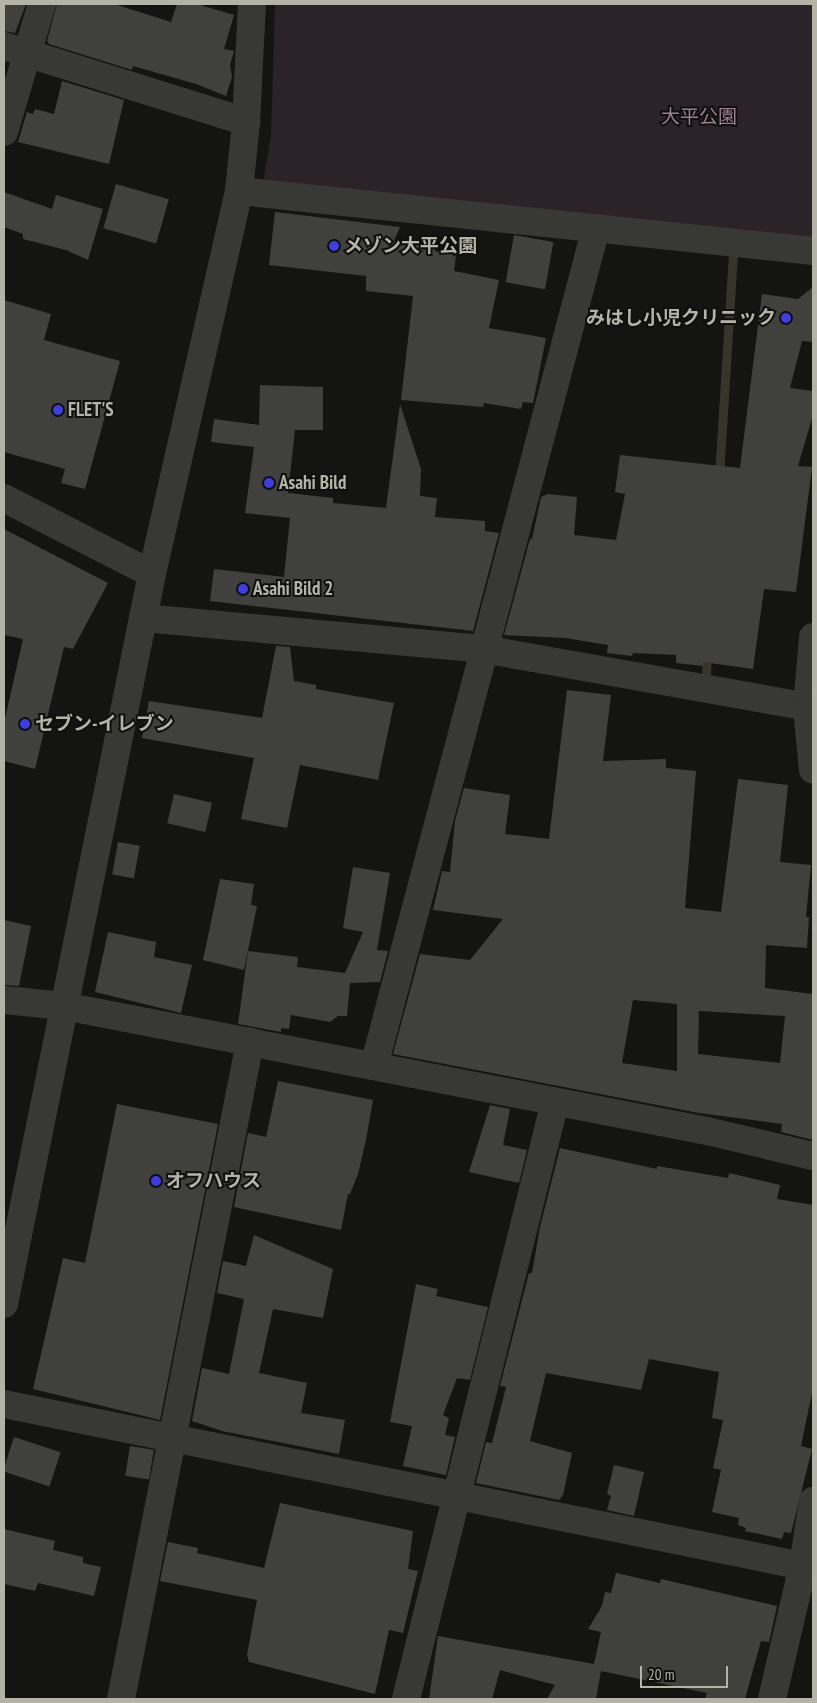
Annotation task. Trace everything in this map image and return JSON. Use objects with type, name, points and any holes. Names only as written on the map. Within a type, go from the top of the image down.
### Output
[{"type":"street","points":[[4,132],[16,50],[42,4]]},
{"type":"street","points":[[4,1304],[152,574],[239,192],[246,122],[252,4]]},
{"type":"street","points":[[16,50],[246,122]]},
{"type":"street","points":[[239,192],[813,251]]},
{"type":"street","points":[[374,1066],[596,228]]},
{"type":"street","points":[[4,498],[152,574]]},
{"type":"street","points":[[143,618],[484,649],[810,708]]},
{"type":"street","points":[[813,637],[810,708],[813,770]]},
{"type":"street","points":[[4,1000],[64,1006],[555,1102],[813,1156]]},
{"type":"street","points":[[121,1699],[250,1042]]},
{"type":"street","points":[[406,1699],[555,1102]]},
{"type":"street","points":[[4,1404],[808,1566]]},
{"type":"street","points":[[772,1699],[808,1566],[813,1501]]},
{"type":"green space","name":"大平公園","points":[[275,4],[813,4],[813,244],[263,184],[271,135]]},
{"type":"building","points":[[4,4],[26,4],[15,33],[4,31]]},
{"type":"building","points":[[57,4],[114,4],[171,22],[177,4],[197,4],[234,15],[224,49],[234,51],[230,65],[232,77],[226,96],[196,84],[133,66],[132,70],[49,44],[47,41]]},
{"type":"building","points":[[62,81],[124,100],[109,164],[18,142],[27,112],[33,114],[35,109],[54,114]]},
{"type":"building","points":[[116,184],[169,199],[156,243],[103,228]]},
{"type":"building","points":[[4,192],[52,209],[56,195],[103,209],[88,260],[66,250],[23,239],[23,234],[4,227]]},
{"type":"building","points":[[275,212],[400,227],[394,241],[435,246],[435,251],[456,255],[454,271],[499,280],[489,328],[546,338],[533,403],[523,402],[521,409],[484,403],[483,407],[401,400],[413,296],[366,291],[366,276],[269,265]]},
{"type":"building","points":[[514,235],[553,242],[545,289],[506,282]]},
{"type":"building","points":[[813,287],[813,342],[802,341],[790,388],[813,391],[813,415],[798,466],[812,467],[796,592],[764,589],[753,669],[703,662],[703,666],[676,663],[676,655],[633,653],[632,656],[607,653],[608,645],[565,638],[504,635],[530,539],[532,539],[541,497],[548,494],[577,497],[574,535],[616,540],[625,494],[615,492],[620,455],[740,468],[762,294],[798,299]]},
{"type":"building","points":[[4,300],[51,314],[44,340],[120,361],[85,489],[61,483],[65,469],[4,452]]},
{"type":"building","points":[[260,385],[323,387],[323,430],[295,430],[288,493],[333,498],[333,503],[386,508],[400,404],[421,469],[420,496],[437,498],[435,517],[485,521],[485,531],[499,533],[473,631],[210,601],[214,569],[284,577],[290,518],[245,513],[254,447],[211,442],[214,419],[259,425]]},
{"type":"building","points":[[4,529],[108,583],[73,649],[64,647],[35,769],[4,761],[4,723],[23,639],[4,635]]},
{"type":"building","points":[[276,646],[290,647],[294,681],[316,685],[316,689],[394,703],[378,780],[300,765],[287,828],[241,819],[254,758],[142,738],[149,701],[262,718]]},
{"type":"building","points":[[567,690],[611,695],[603,761],[666,759],[666,768],[696,771],[685,908],[721,912],[738,779],[788,785],[780,862],[811,865],[806,917],[809,917],[807,948],[766,945],[765,988],[813,994],[813,1140],[781,1132],[782,1124],[699,1113],[393,1054],[420,954],[470,960],[503,919],[433,910],[442,871],[450,872],[455,821],[464,788],[510,795],[505,834],[549,839]],"holes":[[[633,1000],[677,1004],[677,1071],[622,1063]],[[699,1011],[785,1016],[780,1063],[698,1054]]]},
{"type":"building","points":[[174,794],[212,803],[205,832],[167,823]]},
{"type":"building","points":[[118,842],[140,846],[134,878],[112,874]]},
{"type":"building","points":[[353,867],[390,873],[377,950],[388,951],[380,982],[350,983],[347,1016],[338,1016],[330,1022],[291,1015],[289,1029],[281,1028],[281,1032],[238,1024],[248,951],[298,957],[297,967],[345,973],[363,932],[343,928]]},
{"type":"building","points":[[220,879],[254,884],[251,905],[257,906],[244,970],[203,960]]},
{"type":"building","points":[[4,920],[31,926],[19,986],[4,985]]},
{"type":"building","points":[[108,932],[156,942],[154,957],[192,965],[181,1013],[95,992]]},
{"type":"building","points":[[278,1081],[373,1100],[358,1174],[350,1194],[348,1194],[341,1230],[234,1207],[248,1133],[266,1137]]},
{"type":"building","points":[[117,1104],[218,1124],[160,1420],[33,1389],[63,1258],[85,1263]]},
{"type":"building","points":[[490,1105],[510,1109],[503,1145],[527,1150],[519,1183],[469,1172]]},
{"type":"building","points":[[560,1148],[657,1169],[657,1166],[728,1178],[729,1173],[780,1185],[777,1199],[813,1205],[813,1388],[801,1446],[812,1449],[791,1533],[784,1532],[782,1539],[745,1531],[746,1528],[738,1525],[739,1518],[712,1512],[721,1470],[713,1468],[723,1420],[712,1418],[719,1372],[649,1359],[641,1390],[546,1373],[530,1441],[572,1453],[563,1495],[559,1500],[476,1483],[486,1442],[492,1443],[506,1387],[500,1386],[529,1273],[532,1273],[540,1227]]},
{"type":"building","points":[[254,1235],[333,1269],[323,1318],[273,1309],[259,1373],[307,1383],[301,1413],[345,1420],[339,1454],[222,1431],[192,1421],[202,1368],[229,1374],[244,1299],[217,1293],[223,1261],[246,1266]]},
{"type":"building","points":[[416,1284],[438,1289],[436,1296],[488,1307],[470,1380],[457,1378],[443,1415],[449,1418],[445,1435],[455,1437],[446,1475],[403,1466],[412,1426],[390,1422]]},
{"type":"building","points":[[14,1437],[61,1452],[49,1486],[4,1472]]},
{"type":"building","points":[[130,1446],[154,1450],[149,1479],[125,1476]]},
{"type":"building","points":[[614,1465],[644,1472],[634,1516],[607,1510],[611,1496],[607,1494]]},
{"type":"building","points":[[280,1503],[413,1531],[408,1569],[418,1571],[403,1633],[389,1630],[375,1694],[249,1662],[247,1655],[257,1600],[160,1581],[168,1542],[198,1548],[197,1553],[264,1568]]},
{"type":"building","points":[[4,1529],[55,1541],[53,1550],[83,1557],[83,1563],[101,1567],[94,1596],[38,1583],[35,1591],[4,1584]]},
{"type":"building","points":[[616,1573],[660,1583],[661,1579],[777,1606],[769,1642],[761,1641],[745,1699],[705,1699],[707,1693],[601,1671],[596,1699],[547,1699],[555,1685],[500,1670],[492,1699],[429,1699],[438,1636],[594,1664],[601,1632],[588,1629],[602,1606],[605,1592],[611,1593]]},
{"type":"waterway","points":[[719,476],[733,255]]},
{"type":"waterway","points":[[706,676],[707,651]]},
{"type":"place","name":"メゾン大平公園","points":[[334,246]]},
{"type":"place","name":"みはし小児クリニック","points":[[786,318]]},
{"type":"place","name":"FLET'S","points":[[58,410]]},
{"type":"place","name":"Asahi Bild","points":[[269,483]]},
{"type":"place","name":"Asahi Bild 2","points":[[243,589]]},
{"type":"place","name":"セブン-イレブン","points":[[25,724]]},
{"type":"place","name":"オフハウス","points":[[156,1181]]}]
